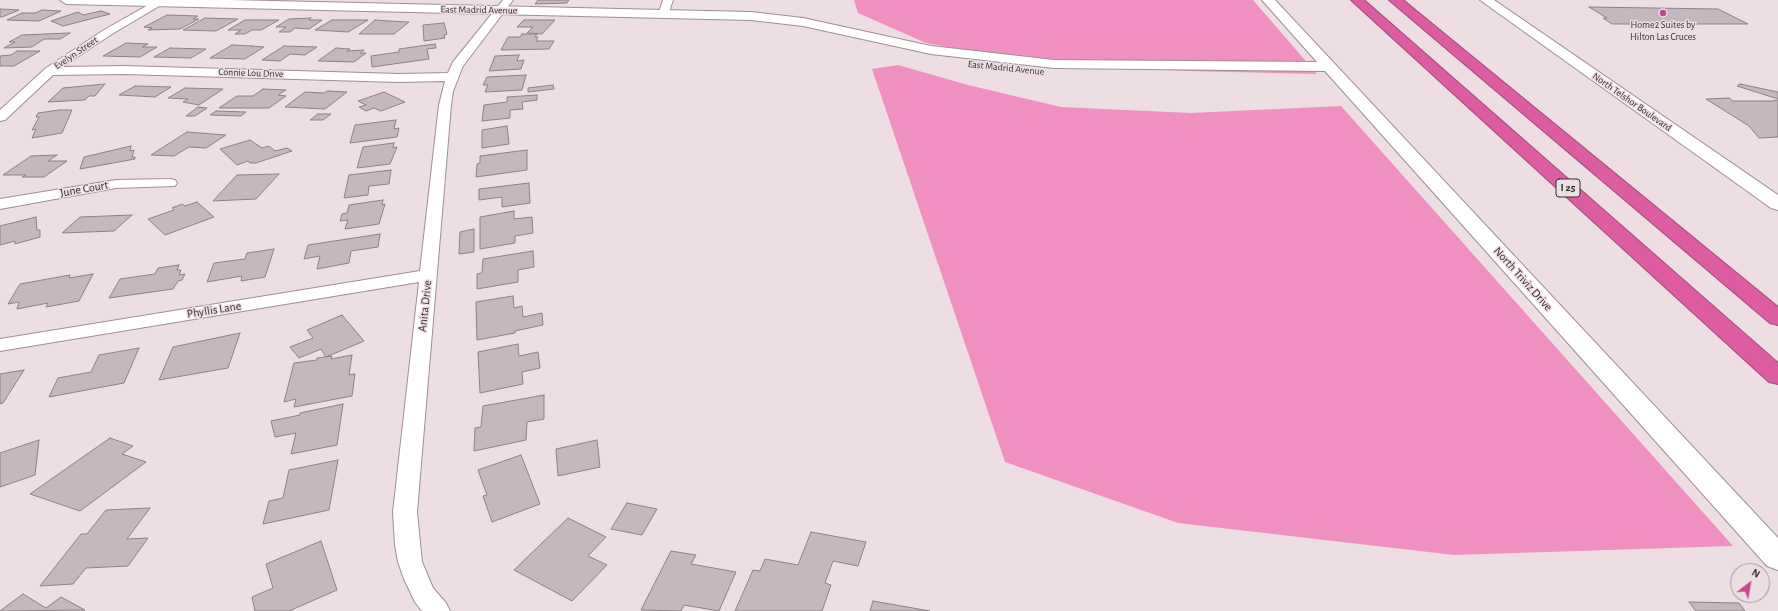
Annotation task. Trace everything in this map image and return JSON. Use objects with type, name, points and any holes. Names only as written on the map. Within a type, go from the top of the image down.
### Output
[{"type":"highway","name":"I 25","points":[[1357,0],[1778,376]]},
{"type":"highway","points":[[1395,0],[1778,318]]},
{"type":"street","name":"East Madrid Avenue","points":[[66,0],[504,5],[670,15],[694,19],[752,24],[789,29],[932,59],[1052,73],[1126,76],[1334,73]]},
{"type":"street","points":[[668,0],[670,15]]},
{"type":"street","name":"North Triviz Drive","points":[[1268,0],[1778,558]]},
{"type":"street","name":"North Telshor Boulevard","points":[[1486,0],[1778,204]]},
{"type":"street","name":"Evelyn Street","points":[[0,117],[50,71],[108,32],[161,2]]},
{"type":"street","name":"Anita Drive","points":[[437,611],[424,596],[410,562],[405,529],[405,512],[445,105],[452,77],[462,59],[504,5]]},
{"type":"street","name":"Connie Lou Drive","points":[[50,71],[124,70],[399,78],[452,77]]},
{"type":"street","name":"June Court","points":[[0,204],[116,184],[170,183]]},
{"type":"street","name":"Phyllis Lane","points":[[0,345],[428,276]]},
{"type":"shaded area","points":[[854,0],[1253,0],[1317,74],[1188,71],[1043,65],[926,43],[858,13]]},
{"type":"shaded area","points":[[898,65],[968,85],[1061,107],[1191,113],[1341,106],[1733,546],[1454,555],[1178,523],[1005,462],[872,69]]},
{"type":"building","points":[[538,0],[569,0],[567,3],[535,4]]},
{"type":"building","name":"Home2 Suites by Hilton Las Cruces","points":[[1589,7],[1718,9],[1748,24],[1612,24],[1603,18],[1607,18]]},
{"type":"building","points":[[0,9],[19,10],[0,17]]},
{"type":"building","points":[[42,10],[61,11],[39,21],[7,20],[22,13],[35,13]]},
{"type":"building","points":[[101,11],[110,14],[63,26],[51,21],[78,12],[83,15]]},
{"type":"building","points":[[167,15],[198,16],[193,19],[199,19],[180,29],[148,30],[152,28],[144,27]]},
{"type":"building","points":[[205,18],[238,19],[216,31],[183,30]]},
{"type":"building","points":[[311,18],[309,20],[322,20],[309,29],[295,28],[290,32],[279,32],[286,27],[276,27],[289,19]]},
{"type":"building","points":[[245,20],[279,20],[261,30],[252,30],[245,34],[235,34],[241,30],[228,30]]},
{"type":"building","points":[[332,20],[368,20],[348,32],[315,30]]},
{"type":"building","points":[[375,20],[409,22],[394,34],[359,34]]},
{"type":"building","points":[[524,20],[555,20],[542,34],[527,33],[533,27],[517,27]]},
{"type":"building","points":[[444,23],[447,34],[444,35],[445,38],[424,41],[423,25]]},
{"type":"building","points":[[70,33],[60,39],[44,39],[32,47],[4,48],[15,42],[9,42],[22,35]]},
{"type":"building","points":[[522,34],[537,34],[535,37],[538,37],[536,41],[554,41],[549,49],[501,50],[508,37],[520,37]]},
{"type":"building","points":[[126,43],[148,44],[142,47],[157,47],[140,57],[103,56]]},
{"type":"building","points":[[435,44],[436,48],[427,49],[429,59],[372,67],[371,56],[399,52],[399,49]]},
{"type":"building","points":[[232,45],[264,47],[245,59],[210,58]]},
{"type":"building","points":[[284,46],[317,47],[305,55],[290,54],[280,61],[262,60]]},
{"type":"building","points":[[170,48],[206,49],[191,58],[154,57]]},
{"type":"building","points":[[336,48],[350,49],[347,51],[364,50],[360,53],[366,53],[354,62],[318,61]]},
{"type":"building","points":[[17,51],[40,51],[14,66],[0,66],[0,56],[11,55]]},
{"type":"building","points":[[519,55],[517,61],[524,60],[521,69],[489,71],[495,56]]},
{"type":"building","points":[[526,75],[522,90],[485,92],[488,85],[483,85],[487,77]]},
{"type":"building","points":[[105,84],[95,96],[89,96],[85,100],[48,102],[63,88]]},
{"type":"building","points":[[1740,84],[1778,92],[1778,99],[1737,86]]},
{"type":"building","points":[[553,85],[554,89],[528,92],[528,88]]},
{"type":"building","points":[[135,86],[171,87],[155,97],[119,95]]},
{"type":"building","points":[[185,88],[223,89],[199,105],[183,102],[188,99],[168,98]]},
{"type":"building","points":[[263,89],[286,90],[278,95],[286,96],[269,108],[219,108],[237,96],[253,96]]},
{"type":"building","points":[[328,91],[347,92],[325,109],[285,107],[305,92],[324,93]]},
{"type":"building","points":[[384,92],[405,102],[381,111],[374,108],[366,111],[359,107],[366,105],[358,101]]},
{"type":"building","points":[[537,95],[537,100],[522,102],[523,109],[510,110],[510,118],[482,121],[484,105],[507,102],[507,97]]},
{"type":"building","points":[[1729,98],[1733,101],[1778,100],[1778,137],[1759,138],[1749,126],[1706,99]]},
{"type":"building","points":[[198,107],[207,108],[195,116],[186,116]]},
{"type":"building","points":[[72,110],[62,133],[32,138],[36,129],[32,130],[39,117],[36,117],[38,113]]},
{"type":"building","points":[[216,111],[246,112],[241,116],[210,115]]},
{"type":"building","points":[[318,114],[331,114],[323,120],[310,120]]},
{"type":"building","points":[[396,120],[394,129],[399,128],[397,137],[350,143],[355,125]]},
{"type":"building","points":[[507,126],[509,144],[482,148],[482,130]]},
{"type":"building","points":[[187,132],[226,135],[206,148],[189,147],[174,156],[151,155]]},
{"type":"building","points":[[250,140],[262,148],[269,146],[275,151],[287,148],[292,151],[256,163],[250,163],[248,161],[237,165],[220,149]]},
{"type":"building","points":[[394,143],[393,148],[397,147],[390,164],[357,168],[363,147]]},
{"type":"building","points":[[131,146],[130,151],[134,150],[132,157],[135,157],[135,159],[80,169],[84,157]]},
{"type":"building","points":[[527,150],[527,170],[476,177],[477,164],[480,163],[480,156]]},
{"type":"building","points":[[57,155],[48,161],[67,161],[44,177],[3,175],[31,156]]},
{"type":"building","points":[[391,170],[389,184],[369,186],[368,195],[344,198],[349,175]]},
{"type":"building","points":[[279,174],[256,199],[213,201],[237,175]]},
{"type":"building","points":[[529,183],[530,203],[502,207],[502,197],[479,200],[479,189]]},
{"type":"building","points":[[383,200],[382,205],[385,204],[379,224],[345,229],[348,220],[340,221],[342,214],[347,213],[349,205]]},
{"type":"building","points":[[197,202],[214,217],[165,235],[148,219],[174,210],[172,208],[182,204],[185,206]]},
{"type":"building","points":[[514,211],[514,219],[532,217],[533,233],[515,236],[515,243],[480,249],[480,217]]},
{"type":"building","points":[[132,215],[114,231],[62,233],[80,217]]},
{"type":"building","points":[[36,217],[37,230],[40,230],[40,237],[15,244],[15,241],[0,245],[0,226]]},
{"type":"building","points":[[474,229],[474,252],[459,254],[460,232]]},
{"type":"building","points":[[380,234],[378,247],[351,251],[349,263],[317,269],[320,256],[304,259],[308,245]]},
{"type":"building","points":[[274,249],[265,277],[241,281],[242,276],[207,282],[214,263],[245,259],[247,253]]},
{"type":"building","points":[[533,251],[534,267],[518,270],[518,282],[477,289],[477,274],[482,273],[483,259]]},
{"type":"building","points":[[179,265],[177,270],[181,270],[179,275],[185,274],[182,280],[178,281],[173,289],[109,298],[120,279],[155,274],[158,268]]},
{"type":"building","points":[[93,274],[79,301],[46,307],[48,303],[17,309],[19,302],[8,304],[20,284],[70,275],[69,278]]},
{"type":"building","points":[[513,296],[514,308],[522,306],[523,317],[542,313],[543,325],[515,331],[515,333],[477,340],[476,302]]},
{"type":"building","points":[[342,315],[364,341],[326,357],[321,349],[299,358],[290,347],[313,338],[307,330]]},
{"type":"building","points":[[240,333],[228,368],[159,380],[173,347]]},
{"type":"building","points":[[518,344],[519,356],[538,352],[540,368],[522,372],[523,384],[480,393],[478,352]]},
{"type":"building","points":[[139,348],[124,383],[49,397],[58,378],[91,372],[99,355]]},
{"type":"building","points":[[352,355],[349,375],[355,374],[352,396],[294,407],[296,399],[284,402],[294,363],[317,360],[317,358],[332,356],[331,359]]},
{"type":"building","points":[[24,370],[3,403],[0,404],[0,374]]},
{"type":"building","points":[[544,395],[544,419],[527,422],[526,440],[474,451],[475,428],[481,427],[483,406]]},
{"type":"building","points":[[343,404],[337,445],[291,454],[296,433],[275,437],[271,421]]},
{"type":"building","points":[[110,438],[133,446],[122,454],[146,462],[80,511],[30,494]]},
{"type":"building","points":[[39,440],[35,475],[0,487],[0,453]]},
{"type":"building","points":[[597,440],[600,467],[558,476],[556,449]]},
{"type":"building","points":[[521,455],[540,504],[492,522],[483,496],[487,495],[478,470]]},
{"type":"building","points":[[338,460],[329,510],[263,524],[269,501],[283,498],[289,470]]},
{"type":"building","points":[[627,503],[657,509],[642,535],[611,529]]},
{"type":"building","points":[[150,508],[127,539],[148,538],[128,566],[86,568],[73,584],[40,586],[81,534],[87,534],[106,510]]},
{"type":"building","points":[[568,518],[606,537],[588,556],[607,565],[572,601],[514,570]]},
{"type":"building","points":[[811,532],[866,542],[858,566],[833,561],[825,583],[831,585],[822,611],[735,611],[753,570],[760,571],[765,559],[798,565]]},
{"type":"building","points":[[321,541],[337,590],[289,611],[255,611],[252,597],[273,588],[266,564]]},
{"type":"building","points":[[671,551],[696,555],[691,564],[736,572],[719,611],[684,605],[681,611],[641,610]]},
{"type":"building","points":[[23,594],[46,608],[61,597],[85,610],[0,611]]},
{"type":"building","points":[[873,601],[930,611],[870,611]]},
{"type":"building","points":[[1689,602],[1739,603],[1745,611],[1696,611]]},
{"type":"place","name":"Home2 Suites by Hilton Las Cruces","points":[[1663,13]]}]
